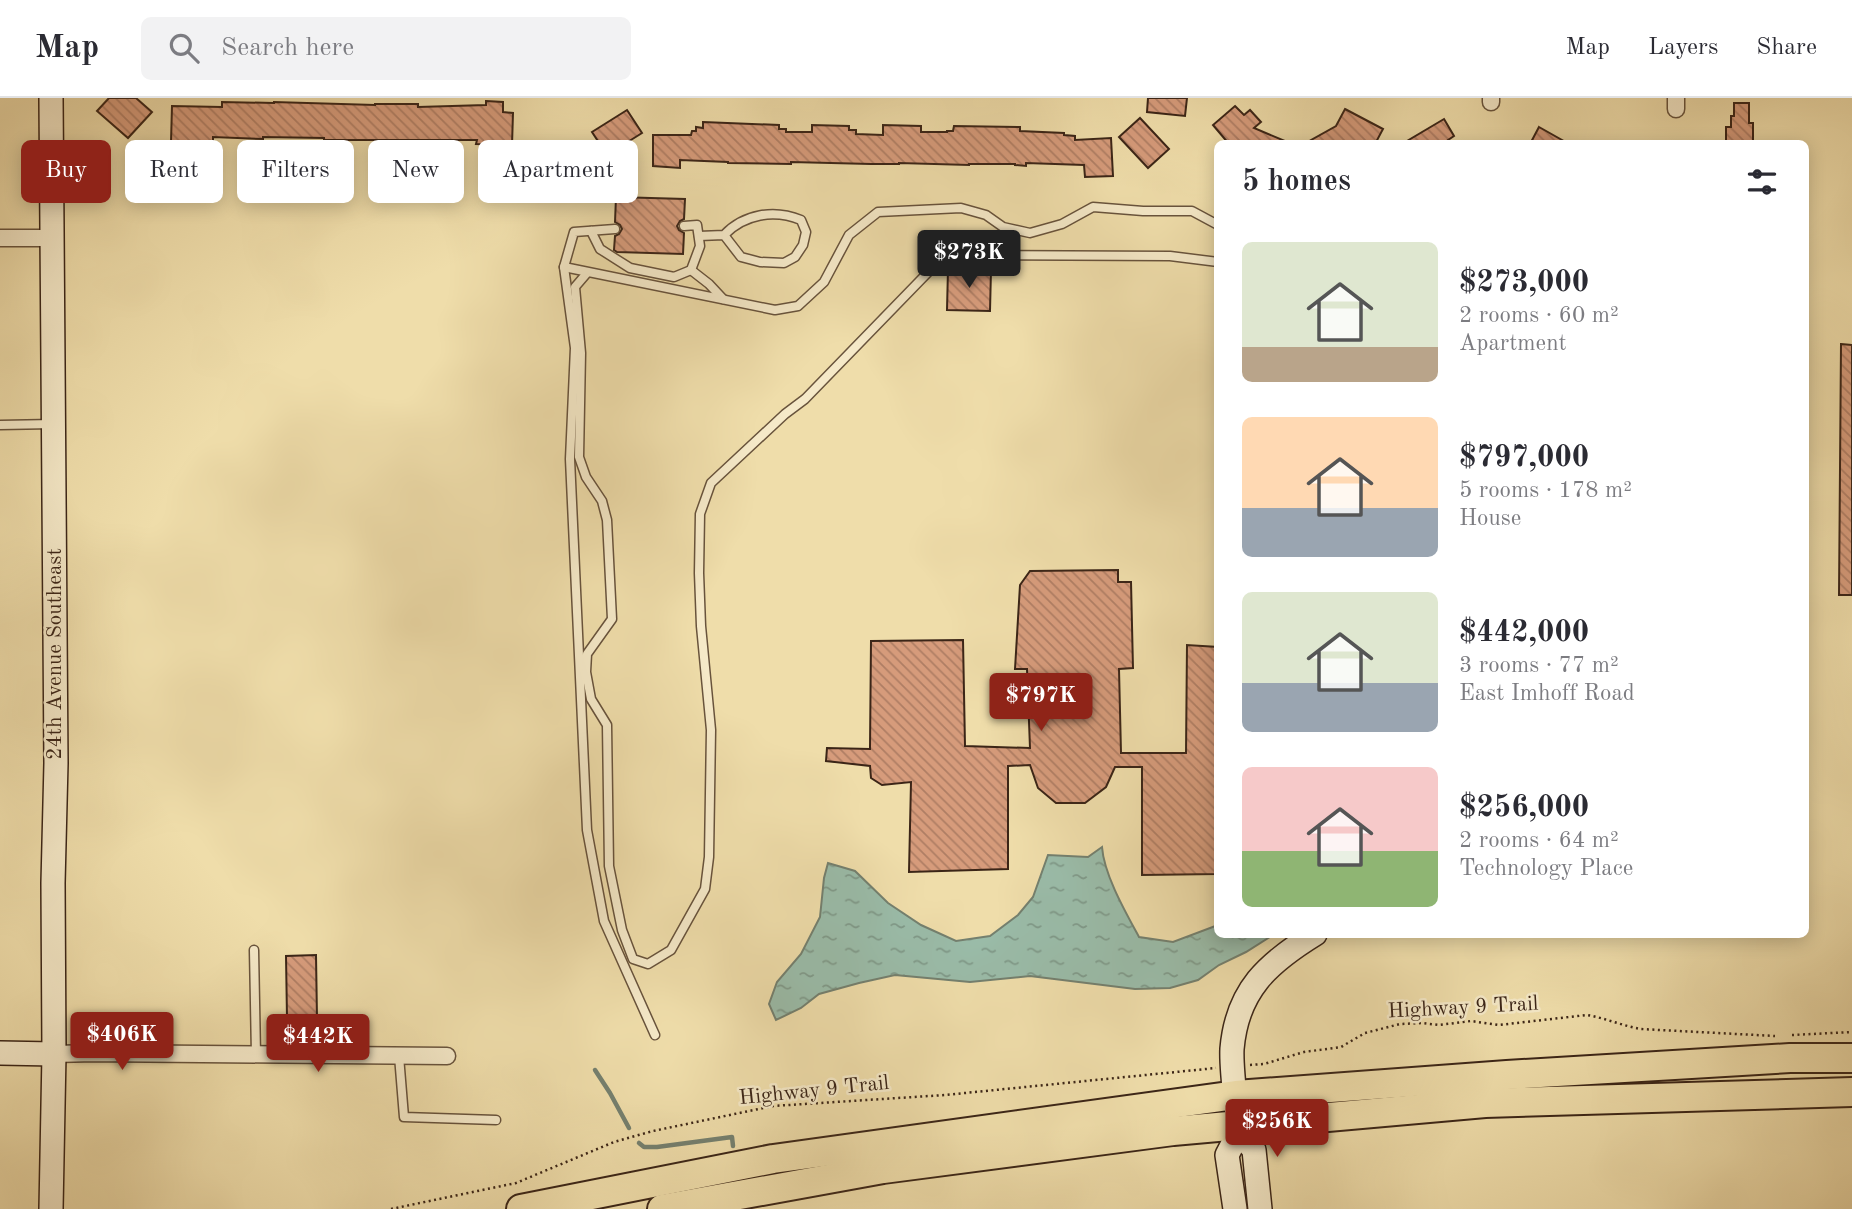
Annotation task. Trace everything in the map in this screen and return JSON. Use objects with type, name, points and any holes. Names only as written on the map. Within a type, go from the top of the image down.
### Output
[{"type":"highway","points":[[521,1209],[773,1159],[1236,1095],[1507,1074],[1790,1058],[1852,1058]]},
{"type":"highway","points":[[662,1209],[883,1169],[1172,1131],[1239,1128],[1376,1111],[1498,1102],[1852,1092]]},
{"type":"street","name":"24th Avenue Southeast","points":[[51,98],[56,763],[51,1209]]},
{"type":"street","points":[[0,238],[52,238]]},
{"type":"street","points":[[1260,1209],[1254,1150],[1239,1128],[1232,1051],[1236,1021],[1258,978],[1273,963],[1309,938]]},
{"type":"street","points":[[0,1053],[447,1056]]},
{"type":"street","points":[[1235,1209],[1227,1155],[1239,1128]]},
{"type":"lane","points":[[564,267],[775,310],[798,306],[824,282],[849,234],[878,212],[961,208],[986,215],[1003,228],[1030,233],[1062,224],[1093,207],[1192,211],[1214,223]]},
{"type":"lane","points":[[699,236],[724,235],[733,225],[769,213],[788,214],[801,220],[806,232],[803,245],[795,257],[784,263],[760,262],[741,257],[724,235]]},
{"type":"lane","points":[[591,231],[600,249],[630,268],[674,277],[691,270],[700,246],[697,225],[684,226]]},
{"type":"lane","points":[[615,229],[574,232],[564,267],[575,348],[570,459],[587,830],[604,920],[655,1035]]},
{"type":"lane","points":[[587,273],[575,287],[581,353],[579,457],[586,477],[602,501],[607,520],[612,619],[587,654],[586,672],[591,699],[607,725],[609,866],[622,930],[633,959],[648,964],[671,950],[705,889],[709,858],[711,730],[701,626],[700,514],[712,483],[805,398],[940,260],[964,255],[1171,256],[1214,261]]},
{"type":"lane","points":[[691,270],[723,300]]},
{"type":"lane","points":[[0,425],[53,424]]},
{"type":"lane","points":[[254,950],[256,1055]]},
{"type":"lane","points":[[399,1056],[404,1117],[496,1120]]},
{"type":"path","name":"Highway 9 Trail","points":[[1244,1066],[1264,1064],[1304,1052],[1341,1047],[1372,1031],[1411,1024],[1439,1025],[1471,1021],[1499,1025],[1587,1015],[1641,1029],[1773,1036]]},
{"type":"path","points":[[1802,1035],[1852,1032]]},
{"type":"path","name":"Highway 9 Trail","points":[[391,1209],[516,1183],[614,1142],[653,1130],[774,1106],[945,1095],[1211,1069]]},
{"type":"water","points":[[1102,847],[1111,881],[1139,937],[1173,942],[1214,927],[1214,938],[1268,938],[1198,980],[1170,988],[1135,989],[1030,976],[970,982],[895,975],[819,994],[801,1008],[776,1020],[769,1004],[777,982],[801,954],[820,917],[828,863],[855,871],[888,903],[921,925],[956,941],[990,936],[1018,915],[1033,897],[1048,855],[1088,857]]},
{"type":"building","points":[[109,98],[136,98],[152,112],[128,138],[97,111]]},
{"type":"building","points":[[1148,98],[1187,98],[1185,116],[1147,112]]},
{"type":"building","points":[[486,101],[503,102],[503,112],[513,113],[512,140],[478,140],[478,144],[477,140],[324,140],[263,137],[171,140],[172,106],[222,107],[222,102],[418,104],[418,107],[486,105]]},
{"type":"building","points":[[1734,103],[1749,103],[1749,123],[1753,123],[1753,140],[1726,140],[1726,127],[1731,127],[1731,116],[1734,116]]},
{"type":"building","points":[[1235,106],[1244,115],[1250,110],[1261,122],[1254,128],[1282,140],[1226,140],[1213,125]]},
{"type":"building","points":[[1345,109],[1383,129],[1377,140],[1311,140],[1336,126]]},
{"type":"building","points":[[627,110],[642,133],[631,140],[597,140],[592,132]]},
{"type":"building","points":[[1140,118],[1169,149],[1148,168],[1119,137]]},
{"type":"building","points":[[1444,119],[1454,136],[1448,140],[1409,140]]},
{"type":"building","points":[[703,122],[779,125],[779,129],[786,129],[786,132],[812,132],[812,125],[849,126],[849,130],[856,130],[856,134],[883,135],[883,125],[921,126],[921,132],[953,131],[954,126],[1020,127],[1020,131],[1064,133],[1075,136],[1075,140],[1111,138],[1113,176],[1085,177],[1084,165],[1026,163],[1026,166],[791,164],[680,160],[680,168],[653,166],[653,135],[691,135],[692,131],[696,131],[696,127],[703,128]]},
{"type":"building","points":[[1539,127],[1562,140],[1532,140]]},
{"type":"building","points":[[638,198],[685,199],[684,219],[677,226],[684,233],[683,254],[617,252],[614,250],[615,236],[622,229],[615,222],[616,203],[638,203]]},
{"type":"building","points":[[948,269],[991,270],[990,311],[947,310]]},
{"type":"building","points":[[1841,344],[1852,345],[1852,595],[1839,595]]},
{"type":"building","points":[[1118,570],[1118,582],[1131,582],[1133,668],[1119,669],[1121,753],[1186,753],[1187,645],[1214,647],[1214,874],[1142,875],[1142,767],[1115,767],[1106,787],[1085,803],[1056,803],[1038,788],[1030,765],[1008,766],[1008,869],[909,872],[911,782],[882,785],[871,778],[870,766],[826,761],[827,748],[870,749],[871,641],[963,640],[965,746],[1030,748],[1027,669],[1015,669],[1020,585],[1030,571]]},
{"type":"building","points":[[316,955],[317,1018],[287,1018],[286,956]]},
{"type":"waterway","points":[[595,1070],[629,1128]]},
{"type":"waterway","points":[[639,1143],[644,1147],[657,1147],[732,1137],[733,1146]]}]
